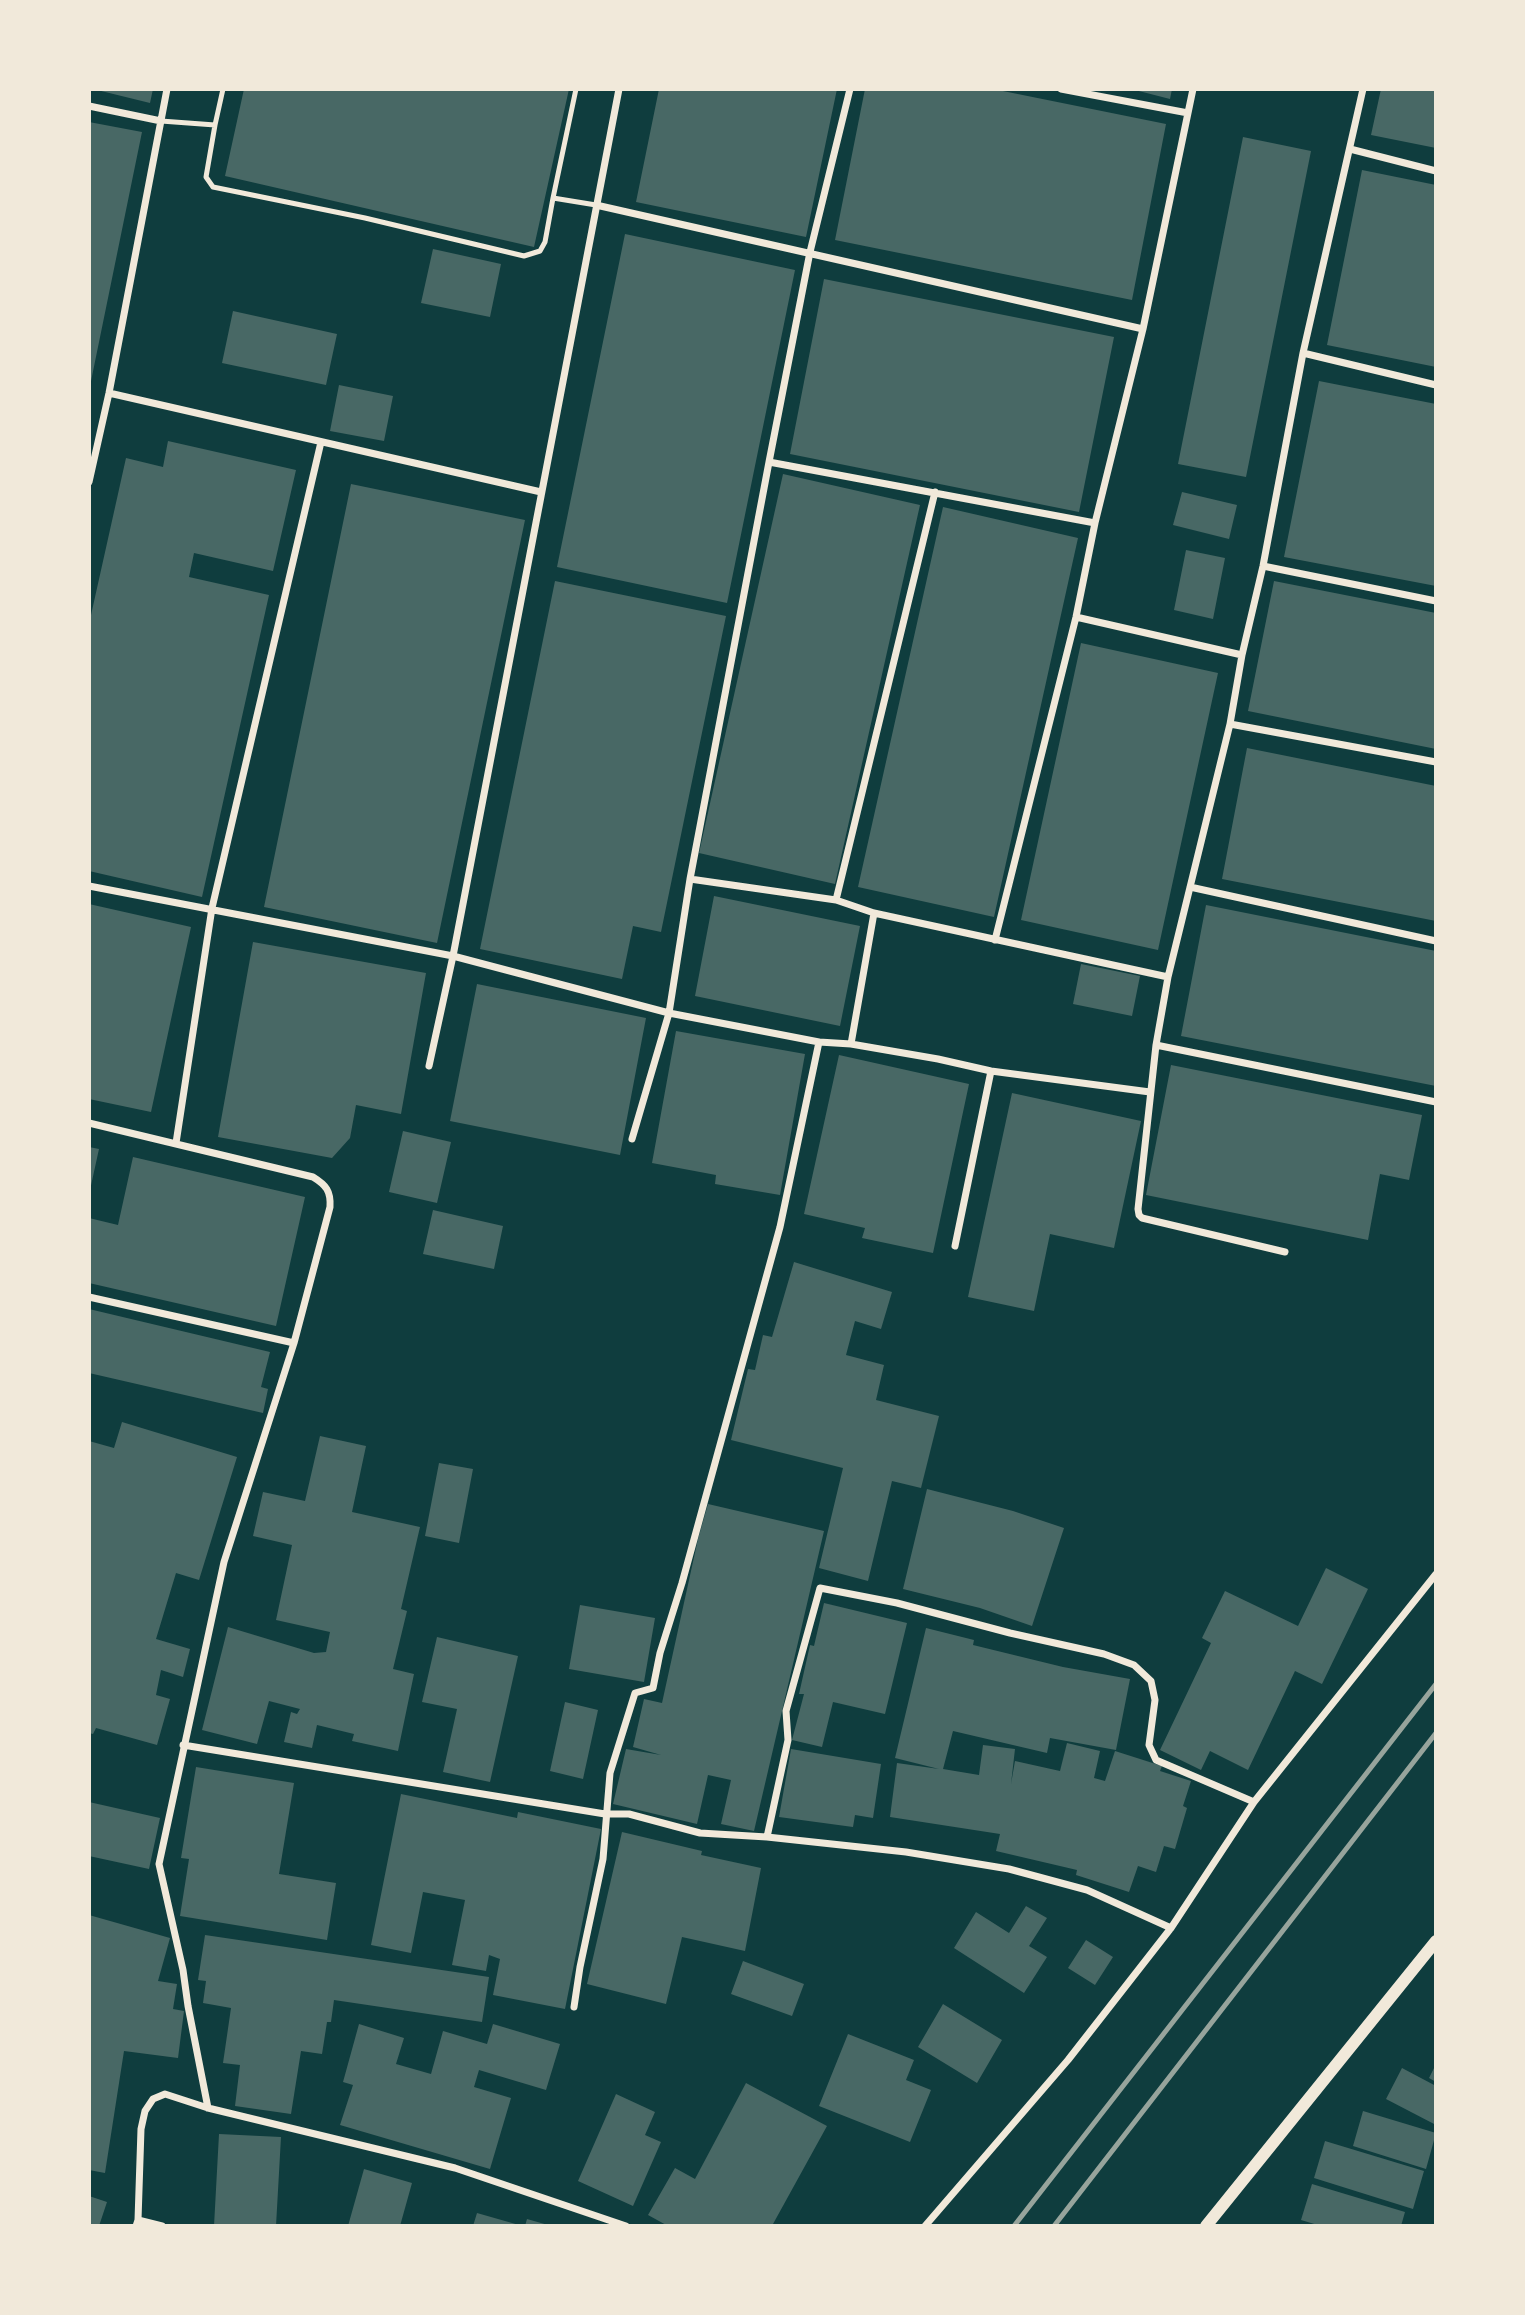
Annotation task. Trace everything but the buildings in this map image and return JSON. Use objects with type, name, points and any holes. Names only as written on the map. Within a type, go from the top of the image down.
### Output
[{"type":"street","points":[[89,482],[109,393],[167,89]]},
{"type":"street","points":[[429,1066],[453,956],[619,89]]},
{"type":"street","points":[[632,1139],[668,1013],[690,879],[810,252],[850,89]]},
{"type":"street","points":[[1060,89],[1188,113]]},
{"type":"street","points":[[995,940],[1076,617],[1095,523],[1143,329],[1193,89]]},
{"type":"street","points":[[1285,1252],[1142,1218],[1138,1209],[1156,1045],[1168,978],[1230,724],[1303,353],[1363,89]]},
{"type":"street","points":[[89,106],[161,121]]},
{"type":"street","points":[[1350,149],[1436,170]]},
{"type":"street","points":[[596,205],[1143,329]]},
{"type":"street","points":[[1303,353],[1436,385]]},
{"type":"street","points":[[109,393],[541,492]]},
{"type":"street","points":[[176,1143],[212,908],[321,442]]},
{"type":"street","points":[[769,462],[1095,523]]},
{"type":"street","points":[[836,900],[935,492]]},
{"type":"street","points":[[1263,566],[1436,601]]},
{"type":"street","points":[[1076,617],[1242,655]]},
{"type":"street","points":[[1230,724],[1436,762]]},
{"type":"street","points":[[690,879],[836,900],[874,913],[1168,978]]},
{"type":"street","points":[[89,886],[453,956],[668,1013],[819,1042],[851,1044],[938,1059],[991,1071],[1150,1092]]},
{"type":"street","points":[[1190,887],[1436,942]]},
{"type":"street","points":[[851,1044],[874,913]]},
{"type":"street","points":[[574,2007],[579,1967],[603,1859],[610,1773],[635,1693],[653,1688],[660,1653],[682,1583],[780,1227],[819,1042]]},
{"type":"street","points":[[1156,1045],[1436,1102]]},
{"type":"street","points":[[955,1246],[991,1071]]},
{"type":"street","points":[[89,1123],[313,1177],[323,1183],[331,1196],[294,1343],[224,1562],[159,1864],[184,1970],[188,2006],[208,2108]]},
{"type":"street","points":[[89,1297],[294,1343]]},
{"type":"street","points":[[925,2226],[1068,2060],[1171,1928],[1254,1802],[1436,1574]]},
{"type":"street","points":[[767,1837],[789,1740],[786,1711],[820,1588],[897,1603],[1104,1654],[1135,1665],[1151,1681],[1155,1700],[1149,1745],[1156,1760],[1254,1802]]},
{"type":"street","points":[[183,1745],[605,1814],[629,1814],[700,1833],[767,1837],[906,1852],[1009,1869],[1087,1889],[1171,1928]]},
{"type":"street","points":[[1206,2226],[1436,1941]]},
{"type":"street","points":[[162,2226],[137,2223],[141,2129],[145,2111],[153,2099],[166,2094],[208,2108],[455,2168],[626,2226]]},
{"type":"lane","points":[[223,89],[206,177],[213,187],[365,218],[524,256],[540,251],[545,242],[576,89]]},
{"type":"lane","points":[[161,121],[215,125]]},
{"type":"lane","points":[[553,198],[596,205]]},
{"type":"railway","points":[[1014,2226],[1436,1684]]},
{"type":"railway","points":[[1054,2226],[1436,1733]]}]
